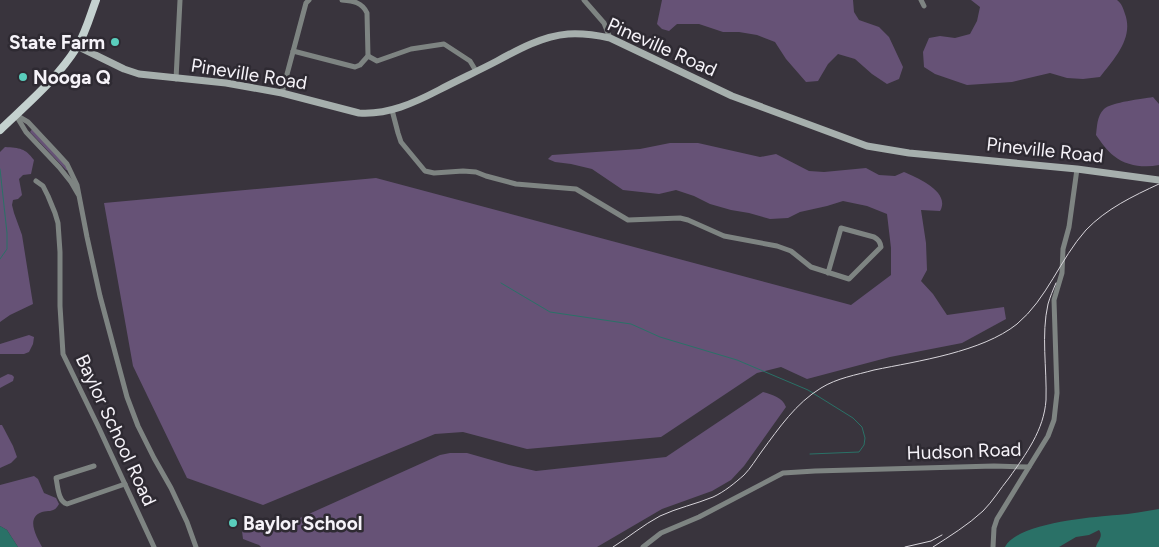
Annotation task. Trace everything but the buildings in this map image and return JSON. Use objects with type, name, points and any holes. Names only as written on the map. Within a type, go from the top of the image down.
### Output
[{"type":"main road","points":[[0,130],[58,73],[77,46],[96,0]]},
{"type":"main road","name":"Pineville Road","points":[[77,46],[124,69],[139,74],[226,83],[282,93],[359,113],[370,114],[415,103],[476,71],[544,39],[567,34],[595,35],[610,38],[732,96],[867,146],[909,154],[1077,169],[1159,180]]},
{"type":"street","points":[[176,79],[180,0]]},
{"type":"street","points":[[282,93],[306,3],[309,0]]},
{"type":"street","points":[[293,52],[355,67],[360,65],[368,56],[366,10],[361,4],[342,0]]},
{"type":"street","points":[[584,0],[604,23],[610,38]]},
{"type":"street","points":[[921,0],[924,6]]},
{"type":"street","points":[[368,56],[377,62],[411,49],[444,44],[470,61],[476,71]]},
{"type":"street","points":[[392,110],[401,142],[425,170],[434,173],[476,172],[516,184],[576,189],[628,220],[680,218],[688,220],[724,236],[778,246],[790,251],[811,267],[828,273],[850,279],[882,247],[881,243],[874,237],[841,228],[828,273]]},
{"type":"street","points":[[16,115],[26,132],[71,182],[80,199]]},
{"type":"street","points":[[16,115],[28,122],[67,164],[77,184],[100,296],[127,397],[138,426],[187,522],[196,547]]},
{"type":"street","name":"Hudson Road","points":[[643,547],[661,533],[699,517],[783,473],[994,466],[1029,467],[1052,427],[1056,408],[1054,300],[1061,280],[1063,250],[1069,228],[1077,169]]},
{"type":"street","name":"Baylor School Road","points":[[36,181],[43,186],[58,223],[63,354],[154,547]]},
{"type":"street","points":[[94,466],[56,478],[63,502],[67,504],[125,484]]},
{"type":"street","points":[[993,547],[994,528],[997,520],[1029,467]]},
{"type":"shaded area","points":[[662,0],[853,0],[854,12],[859,20],[879,27],[889,37],[903,67],[899,79],[887,84],[855,59],[838,54],[828,64],[818,81],[806,82],[786,59],[775,42],[757,35],[723,32],[699,24],[677,24],[669,31],[662,29],[657,24]]},
{"type":"shaded area","points":[[971,0],[1117,0],[1125,14],[1127,23],[1125,40],[1100,77],[1067,78],[1050,73],[1012,82],[967,85],[935,74],[924,67],[923,52],[929,38],[940,36],[955,38],[970,34],[977,21],[980,7]]},
{"type":"shaded area","points":[[1153,97],[1159,104],[1159,165],[1141,166],[1124,162],[1109,152],[1096,135],[1100,115],[1104,109],[1113,104]]},
{"type":"shaded area","points":[[32,129],[61,159],[68,170],[30,132]]},
{"type":"shaded area","points":[[670,143],[698,143],[760,157],[776,154],[809,171],[824,172],[866,168],[879,175],[895,176],[904,172],[917,178],[937,192],[942,204],[940,211],[921,210],[926,243],[927,270],[921,281],[933,294],[947,315],[1004,307],[1006,319],[962,343],[890,357],[807,379],[781,367],[757,373],[661,437],[527,449],[463,432],[435,434],[263,505],[187,478],[133,366],[104,203],[376,178],[851,305],[891,275],[891,248],[887,214],[867,206],[843,201],[800,212],[788,218],[770,219],[710,204],[676,190],[659,194],[623,190],[592,169],[548,159],[552,155],[640,149]]},
{"type":"shaded area","points":[[5,147],[22,149],[34,160],[31,174],[23,175],[19,179],[22,195],[18,199],[13,200],[12,205],[22,235],[33,304],[0,322],[0,152]]},
{"type":"shaded area","points":[[29,335],[34,337],[29,352],[24,354],[0,354],[0,344]]},
{"type":"shaded area","points":[[8,374],[14,377],[13,381],[0,388],[0,378]]},
{"type":"shaded area","points":[[763,392],[774,395],[786,407],[744,466],[731,480],[712,491],[662,509],[597,547],[261,547],[243,539],[242,531],[252,526],[291,522],[440,455],[450,453],[467,453],[536,471],[666,457]]},
{"type":"shaded area","points":[[0,425],[2,425],[17,457],[11,463],[0,468]]},
{"type":"shaded area","points":[[34,476],[38,479],[44,493],[56,498],[59,504],[54,510],[42,512],[34,519],[34,528],[42,547],[18,547],[7,530],[0,526],[0,485]]},
{"type":"shaded area","points":[[1159,509],[1159,547],[1096,547],[1101,537],[1099,530],[1089,535],[1076,537],[1059,547],[1005,547],[1012,539],[1024,532],[1039,527],[1091,517]]},
{"type":"shaded area","points":[[0,526],[7,530],[18,547],[0,547]]},
{"type":"waterway","points":[[0,169],[7,233],[7,249],[0,259]]},
{"type":"waterway","points":[[501,283],[550,312],[631,324],[660,337],[737,360],[808,390],[853,418],[862,427],[865,438],[864,445],[859,452],[810,454]]},
{"type":"railway","points":[[613,547],[660,516],[713,497],[741,478],[796,408],[812,394],[827,385],[847,377],[874,370],[949,354],[986,342],[1003,334],[1028,314],[1037,303],[1068,253],[1094,222],[1120,204],[1159,184]]},
{"type":"railway","points":[[933,547],[965,526],[987,507],[1022,460],[1038,432],[1045,411],[1046,400],[1046,316],[1056,283]]},
{"type":"railway","points":[[905,547],[931,541],[942,535]]},
{"type":"place","name":"State Farm","points":[[115,42]]},
{"type":"place","name":"Nooga Q","points":[[23,77]]},
{"type":"place","name":"Baylor School","points":[[233,523]]}]
